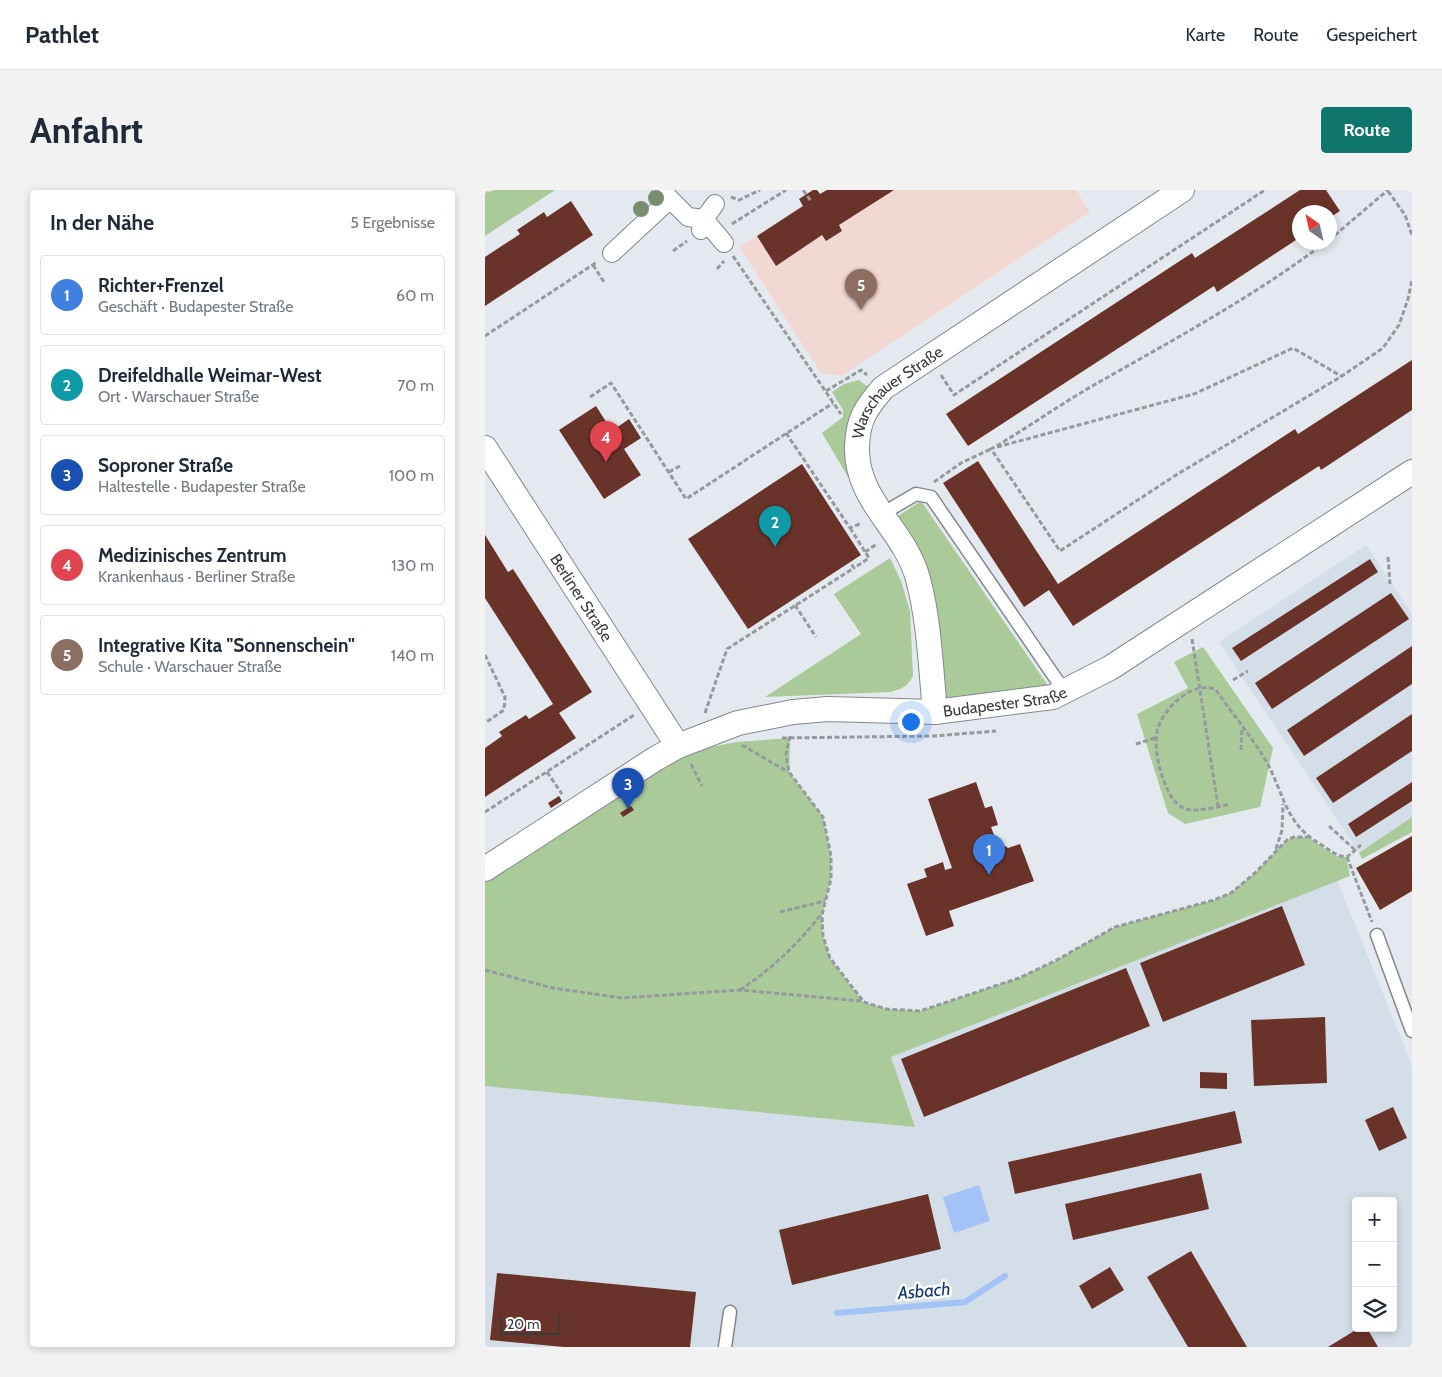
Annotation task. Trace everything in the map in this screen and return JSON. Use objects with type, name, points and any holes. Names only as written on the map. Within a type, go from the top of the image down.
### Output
[{"type":"street","name":"Warschauer Straße","points":[[935,712],[929,646],[918,578],[904,548],[863,484],[857,457],[858,426],[871,401],[883,388],[1183,190]]},
{"type":"street","points":[[612,252],[665,195],[688,217],[713,231],[715,204]]},
{"type":"street","name":"Berliner Straße","points":[[485,448],[678,746]]},
{"type":"street","name":"Budapester Straße","points":[[485,869],[655,759],[678,746],[738,722],[793,712],[828,709],[935,712],[1053,697],[1065,692],[1110,668],[1176,627],[1412,472]]},
{"type":"lane","points":[[882,514],[916,494],[931,497],[1065,692]]},
{"type":"lane","points":[[1377,935],[1412,1031]]},
{"type":"lane","points":[[725,1347],[730,1312]]},
{"type":"path","points":[[715,204],[727,195],[739,200],[760,190]]},
{"type":"path","points":[[786,190],[713,231],[843,417]]},
{"type":"path","points":[[803,190],[811,201]]},
{"type":"path","points":[[929,358],[954,395],[1265,190]]},
{"type":"path","points":[[1337,233],[1388,190],[1405,215],[1412,235]]},
{"type":"path","points":[[916,494],[961,463],[991,449],[1031,426],[1083,391],[1260,289],[1315,250]]},
{"type":"path","points":[[485,336],[612,252]]},
{"type":"path","points":[[593,265],[603,282]]},
{"type":"path","points":[[991,449],[1060,551],[1176,475],[1342,376],[1383,348],[1399,325],[1412,280]]},
{"type":"path","points":[[991,449],[1194,394],[1293,348],[1342,376]]},
{"type":"path","points":[[826,391],[861,370],[883,388]]},
{"type":"path","points":[[590,397],[611,383],[686,499],[833,403]]},
{"type":"path","points":[[711,733],[705,714],[727,649],[869,558],[786,434]]},
{"type":"path","points":[[669,472],[680,466]]},
{"type":"path","points":[[850,528],[882,514]]},
{"type":"path","points":[[865,552],[881,542]]},
{"type":"path","points":[[1388,557],[1390,584]]},
{"type":"path","points":[[850,562],[854,568]]},
{"type":"path","points":[[795,606],[816,637]]},
{"type":"path","points":[[1193,641],[1218,806]]},
{"type":"path","points":[[485,655],[505,697],[504,710],[485,723]]},
{"type":"path","points":[[1233,680],[1248,671]]},
{"type":"path","points":[[1228,804],[1187,809],[1173,800],[1161,772],[1155,738],[1158,728],[1167,711],[1191,691],[1200,687],[1210,687],[1216,690],[1265,759],[1277,781],[1283,803],[1296,824],[1308,837],[1336,856],[1347,857]]},
{"type":"path","points":[[485,812],[651,703]]},
{"type":"path","points":[[789,772],[786,754],[793,712]]},
{"type":"path","points":[[1241,750],[1242,728]]},
{"type":"path","points":[[772,739],[934,736],[996,731]]},
{"type":"path","points":[[1136,744],[1155,738]]},
{"type":"path","points":[[746,741],[737,742],[789,772],[823,817],[831,856],[831,879],[823,912],[823,936],[830,958],[863,1002]]},
{"type":"path","points":[[547,772],[574,811]]},
{"type":"path","points":[[1276,850],[1282,830],[1283,803]]},
{"type":"path","points":[[1329,826],[1354,849]]},
{"type":"path","points":[[485,970],[553,988],[622,998],[740,990],[863,1002],[886,1009],[920,1011],[968,993],[1019,978],[1055,961],[1115,927],[1214,900],[1231,893],[1255,873],[1287,840],[1294,837],[1308,837]]},
{"type":"path","points":[[1347,857],[1354,849],[1361,846]]},
{"type":"path","points":[[1347,857],[1377,935]]},
{"type":"path","points":[[780,912],[825,900]]},
{"type":"path","points":[[740,990],[764,974],[789,952],[823,912]]},
{"type":"shaded area","points":[[827,190],[1076,190],[1090,212],[841,376],[821,373],[739,247]]},
{"type":"shaded area","points":[[1366,545],[1412,614],[1412,817],[1359,853],[1219,642]]},
{"type":"shaded area","points":[[1337,880],[1412,1065],[1412,1347],[485,1347],[485,1085],[915,1127],[891,1057]]},
{"type":"green space","points":[[485,190],[489,192],[494,190],[555,190],[485,236]]},
{"type":"green space","points":[[859,380],[869,388],[854,487],[822,433],[843,417],[843,410],[832,392],[844,384]]},
{"type":"green space","points":[[921,501],[1049,687],[944,704],[895,518]]},
{"type":"green space","points":[[890,558],[901,581],[910,611],[913,676],[907,685],[891,692],[765,697],[861,634],[834,594]]},
{"type":"green space","points":[[1203,647],[1273,748],[1260,807],[1185,824],[1168,813],[1137,714],[1188,688],[1174,662]]},
{"type":"green space","points":[[790,738],[789,772],[823,817],[831,856],[831,878],[822,915],[823,936],[830,958],[863,1002],[886,1009],[920,1011],[1019,978],[1055,961],[1115,927],[1214,900],[1231,893],[1255,873],[1287,840],[1294,837],[1308,837],[1336,856],[1346,857],[1350,876],[891,1057],[915,1127],[485,1086],[485,879],[689,751],[737,742]]},
{"type":"green space","points":[[1412,817],[1412,832],[1362,859],[1359,853]]},
{"type":"water","points":[[979,1185],[990,1221],[954,1233],[943,1197]]},
{"type":"building","points":[[813,190],[817,190],[820,194],[827,190],[894,190],[839,225],[842,231],[826,241],[822,235],[776,266],[757,236],[803,206],[799,199]]},
{"type":"building","points":[[1300,190],[1326,190],[1336,205],[1292,205],[1292,243],[1217,292],[1214,286],[968,446],[946,414],[1192,253],[1195,258]]},
{"type":"building","points":[[571,201],[593,235],[485,306],[485,257],[520,234],[517,230],[544,212],[547,217]]},
{"type":"building","points":[[1412,360],[1412,410],[1321,470],[1319,466],[1073,626],[1049,590],[1024,607],[943,483],[978,461],[1058,584],[1295,429],[1298,434]]},
{"type":"building","points":[[596,406],[612,431],[629,419],[641,438],[624,449],[641,475],[604,499],[559,430]]},
{"type":"building","points":[[802,464],[861,555],[748,629],[688,539]]},
{"type":"building","points":[[485,535],[508,572],[513,569],[592,692],[559,713],[576,738],[485,797],[485,748],[502,736],[499,732],[526,715],[529,719],[553,704],[485,598]]},
{"type":"building","points":[[1370,559],[1378,572],[1241,661],[1232,648]]},
{"type":"building","points":[[1391,593],[1409,619],[1272,709],[1255,683]]},
{"type":"building","points":[[1412,646],[1412,684],[1304,756],[1287,730]]},
{"type":"building","points":[[1412,714],[1412,751],[1333,803],[1316,778]]},
{"type":"building","points":[[976,782],[985,808],[992,806],[998,825],[991,827],[996,840],[1008,848],[1020,844],[1034,881],[949,911],[954,926],[926,936],[907,884],[927,877],[924,869],[943,862],[945,870],[952,868],[928,799]]},
{"type":"building","points":[[1412,782],[1412,801],[1356,837],[1348,824]]},
{"type":"building","points":[[559,796],[562,801],[551,808],[548,803]]},
{"type":"building","points":[[631,806],[634,810],[623,817],[620,813]]},
{"type":"building","points":[[1412,836],[1412,891],[1380,910],[1356,868]]},
{"type":"building","points":[[1282,906],[1305,965],[1163,1022],[1140,963]]},
{"type":"building","points":[[1126,968],[1150,1026],[924,1117],[901,1059]]},
{"type":"building","points":[[1325,1017],[1327,1083],[1254,1086],[1251,1020]]},
{"type":"building","points":[[1200,1072],[1227,1073],[1227,1089],[1200,1088]]},
{"type":"building","points":[[1393,1107],[1407,1138],[1379,1151],[1365,1120]]},
{"type":"building","points":[[1235,1111],[1242,1143],[1015,1194],[1008,1162]]},
{"type":"building","points":[[1201,1173],[1209,1209],[1073,1240],[1065,1204]]},
{"type":"building","points":[[928,1194],[941,1249],[792,1285],[779,1230]]},
{"type":"building","points":[[1191,1251],[1247,1347],[1188,1347],[1147,1277]]},
{"type":"building","points":[[1110,1267],[1124,1290],[1092,1309],[1079,1286]]},
{"type":"building","points":[[497,1273],[696,1292],[690,1347],[564,1347],[490,1340]]},
{"type":"building","points":[[1352,1332],[1369,1332],[1378,1347],[1328,1347]]},
{"type":"waterway","name":"Asbach","points":[[837,1313],[965,1302],[1005,1276]]},
{"type":"place","name":"Integrative Kita \"Sonnenschein\"","points":[[861,310]]},
{"type":"place","name":"Medizinisches Zentrum","points":[[606,462]]},
{"type":"place","name":"Dreifeldhalle Weimar-West","points":[[775,547]]},
{"type":"place","name":"Soproner Straße","points":[[628,809]]},
{"type":"place","name":"Richter+Frenzel","points":[[989,875]]}]
